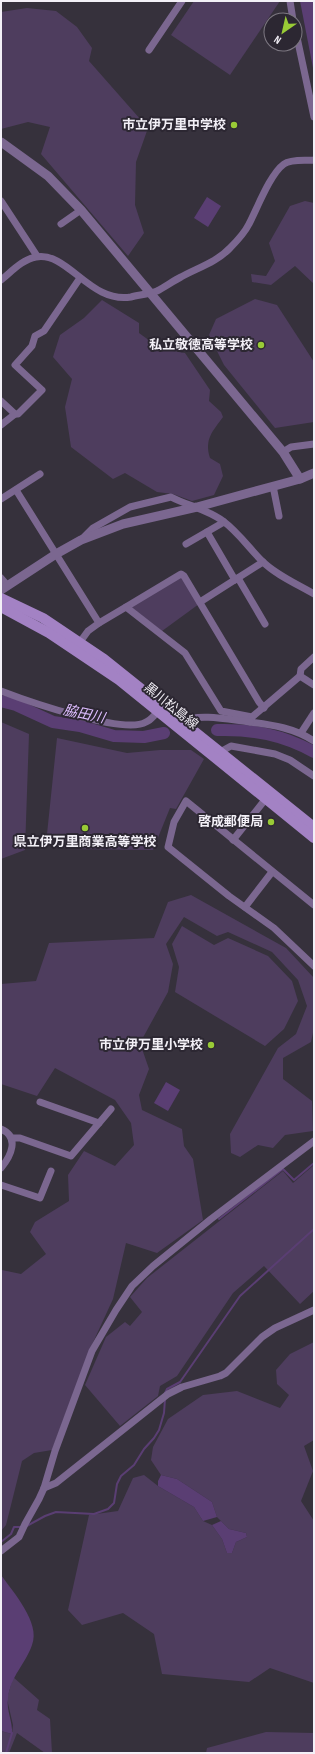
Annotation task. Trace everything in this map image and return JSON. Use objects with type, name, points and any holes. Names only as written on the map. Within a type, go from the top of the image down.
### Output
[{"type":"main road","name":"黒川松島線","points":[[1,598],[43,618],[104,659],[220,752],[314,838]]},
{"type":"main road","name":"黒川松島線","points":[[1,607],[49,633],[119,680],[158,712],[268,796],[314,827]]},
{"type":"street","points":[[149,50],[182,1]]},
{"type":"street","points":[[290,1],[292,12]]},
{"type":"street","points":[[300,52],[314,117]]},
{"type":"street","points":[[1,142],[48,176],[81,210],[283,452],[300,478]]},
{"type":"street","points":[[1,280],[30,259],[37,256],[49,258],[62,264],[95,289],[110,297],[128,297],[150,293],[216,260],[230,249],[248,226],[271,180],[284,164],[289,162],[314,160]]},
{"type":"street","points":[[1,201],[37,256]]},
{"type":"street","points":[[61,224],[81,210]]},
{"type":"street","points":[[1,425],[15,414],[18,414],[42,390],[15,365],[32,346],[35,336],[44,331],[80,278]]},
{"type":"street","points":[[1,401],[15,414]]},
{"type":"street","points":[[283,452],[308,443],[314,444]]},
{"type":"street","points":[[3,584],[81,540],[123,524],[197,507],[314,473]]},
{"type":"street","points":[[1,499],[40,474]]},
{"type":"street","points":[[273,486],[280,516]]},
{"type":"street","points":[[16,490],[99,623]]},
{"type":"street","points":[[81,540],[93,528],[130,507],[171,497],[184,504],[197,507],[211,513],[224,522],[263,562],[314,594]]},
{"type":"street","points":[[186,544],[224,522]]},
{"type":"street","points":[[207,532],[265,624]]},
{"type":"street","points":[[200,602],[263,562]]},
{"type":"street","points":[[80,642],[88,631],[99,623],[181,574],[200,602],[264,708]]},
{"type":"street","points":[[126,607],[185,653],[221,711],[301,733],[314,740]]},
{"type":"street","points":[[182,721],[188,718],[251,720],[300,676],[301,668],[314,657]]},
{"type":"street","points":[[300,676],[314,685]]},
{"type":"street","points":[[1,691],[38,705],[116,725],[140,724],[147,722],[158,712]]},
{"type":"street","points":[[301,733],[314,713]]},
{"type":"street","points":[[220,752],[231,746],[275,754],[290,760],[314,776]]},
{"type":"street","points":[[233,840],[268,796]]},
{"type":"street","points":[[314,905],[186,801],[174,822],[168,847],[274,928],[314,966]]},
{"type":"street","points":[[245,907],[272,872]]},
{"type":"street","points":[[40,1102],[99,1123]]},
{"type":"street","points":[[1,1129],[12,1138],[20,1138],[71,1156],[111,1109]]},
{"type":"street","points":[[1,1168],[7,1161],[13,1147],[12,1138]]},
{"type":"street","points":[[1,1551],[19,1537],[44,1488],[55,1451],[92,1351],[118,1306],[132,1286],[153,1266],[211,1219],[314,1141]]},
{"type":"street","points":[[1,1185],[40,1198],[51,1171]]},
{"type":"street","points":[[44,1488],[56,1483],[165,1396],[182,1387],[226,1373],[262,1337],[275,1328],[314,1310]]},
{"type":"shaded area","points":[[194,1],[280,1],[273,12],[263,12],[263,26],[230,75],[171,35]]},
{"type":"shaded area","points":[[300,1],[314,1],[314,73],[303,12]]},
{"type":"shaded area","points":[[27,8],[56,11],[77,27],[92,48],[89,61],[148,128],[136,162],[135,205],[144,233],[128,256],[41,154],[50,127],[28,122],[1,129],[1,12]]},
{"type":"shaded area","points":[[207,197],[221,206],[208,227],[194,218]]},
{"type":"shaded area","points":[[305,201],[314,203],[314,284],[295,266],[271,285],[252,282],[251,274],[266,276],[275,261],[269,243],[290,206]]},
{"type":"shaded area","name":"私立敬徳高等学校","points":[[255,299],[277,305],[314,362],[314,422],[275,428],[224,365],[209,335],[216,319]]},
{"type":"shaded area","points":[[102,300],[139,323],[139,333],[161,349],[185,353],[210,390],[209,401],[221,412],[223,417],[210,436],[208,446],[210,458],[220,464],[223,476],[214,495],[192,501],[173,494],[157,492],[125,473],[113,479],[71,447],[65,407],[72,379],[53,357],[60,335],[84,318]]},
{"type":"shaded area","points":[[181,577],[199,604],[162,631],[131,607]]},
{"type":"shaded area","points":[[1,722],[29,734],[25,850],[1,859]]},
{"type":"shaded area","points":[[57,738],[127,753],[160,750],[191,750],[204,759],[176,809],[170,808],[153,850],[66,849],[47,834]]},
{"type":"shaded area","points":[[191,895],[286,948],[314,978],[314,1028],[311,1042],[283,1058],[283,1079],[312,1101],[313,1131],[285,1135],[273,1148],[258,1145],[240,1157],[231,1153],[230,1134],[278,1048],[296,1034],[307,1006],[298,980],[272,952],[228,932],[217,936],[184,917],[166,944],[173,964],[168,992],[140,1043],[149,1069],[139,1095],[142,1110],[182,1129],[184,1146],[193,1159],[203,1220],[157,1253],[126,1243],[113,1299],[89,1351],[52,1450],[34,1453],[22,1461],[6,1525],[1,1531],[1,1266],[2,1270],[21,1274],[46,1254],[30,1232],[35,1222],[69,1201],[68,1175],[84,1151],[115,1166],[134,1145],[131,1123],[115,1100],[55,1068],[37,1096],[1,1084],[1,984],[36,981],[49,943],[154,938],[168,902]]},
{"type":"shaded area","points":[[182,926],[214,945],[228,938],[268,956],[292,981],[298,1001],[284,1029],[265,1046],[175,992],[179,967],[172,944]]},
{"type":"shaded area","points":[[166,1082],[180,1090],[168,1111],[154,1103]]},
{"type":"shaded area","points":[[314,1165],[314,1291],[300,1304],[264,1266],[233,1293],[177,1376],[160,1386],[158,1396],[120,1426],[85,1385],[106,1337],[125,1322],[130,1326],[142,1312],[130,1297],[147,1278],[283,1171],[293,1183]]},
{"type":"shaded area","points":[[314,1342],[314,1440],[304,1446],[313,1471],[301,1501],[314,1521],[314,1683],[270,1668],[249,1682],[162,1674],[154,1634],[123,1613],[82,1625],[68,1610],[89,1515],[118,1511],[133,1478],[144,1475],[158,1486],[194,1507],[203,1521],[212,1525],[222,1539],[227,1553],[232,1553],[236,1542],[247,1537],[246,1533],[229,1529],[217,1517],[212,1502],[177,1479],[161,1475],[151,1460],[153,1447],[168,1419],[203,1395],[237,1391],[280,1408],[289,1395],[277,1384],[276,1370],[290,1354]]},
{"type":"shaded area","points":[[161,1475],[177,1479],[212,1502],[217,1517],[203,1521],[194,1507],[158,1486],[158,1481]]},
{"type":"shaded area","points":[[221,1521],[229,1529],[246,1533],[247,1537],[236,1542],[232,1553],[227,1553],[222,1539],[212,1525]]},
{"type":"shaded area","points":[[1,1575],[24,1608],[33,1627],[34,1636],[29,1652],[12,1683],[8,1698],[12,1734],[1,1731]]},
{"type":"shaded area","points":[[13,1677],[39,1700],[37,1710],[50,1719],[52,1753],[45,1753],[17,1733],[9,1753],[1,1753],[1,1731],[12,1734],[13,1725],[7,1699]]},
{"type":"shaded area","points":[[266,1732],[314,1733],[314,1753],[206,1753],[207,1748]]},
{"type":"waterway","name":"脇田川","points":[[1,701],[16,705],[53,722],[80,726],[114,736],[144,737],[164,733]]},
{"type":"waterway","name":"脇田川","points":[[217,730],[267,734],[291,741],[314,752]]},
{"type":"waterway","points":[[219,1219],[283,1169],[294,1180],[314,1163]]},
{"type":"waterway","points":[[165,1393],[167,1389],[180,1382],[240,1296],[314,1229]]},
{"type":"waterway","points":[[25,1527],[56,1512],[94,1514],[108,1509],[114,1503],[117,1484],[121,1476],[134,1465],[159,1430],[164,1413],[165,1399]]},
{"type":"waterway","points":[[1,1542],[11,1534],[14,1527],[21,1527]]},
{"type":"waterway","points":[[6,1753],[12,1733]]},
{"type":"place","name":"市立伊万里中学校","points":[[234,125]]},
{"type":"place","name":"私立敬徳高等学校","points":[[261,345]]},
{"type":"place","name":"啓成郵便局","points":[[271,822]]},
{"type":"place","name":"県立伊万里商業高等学校","points":[[85,828]]},
{"type":"place","name":"市立伊万里小学校","points":[[211,1045]]}]
